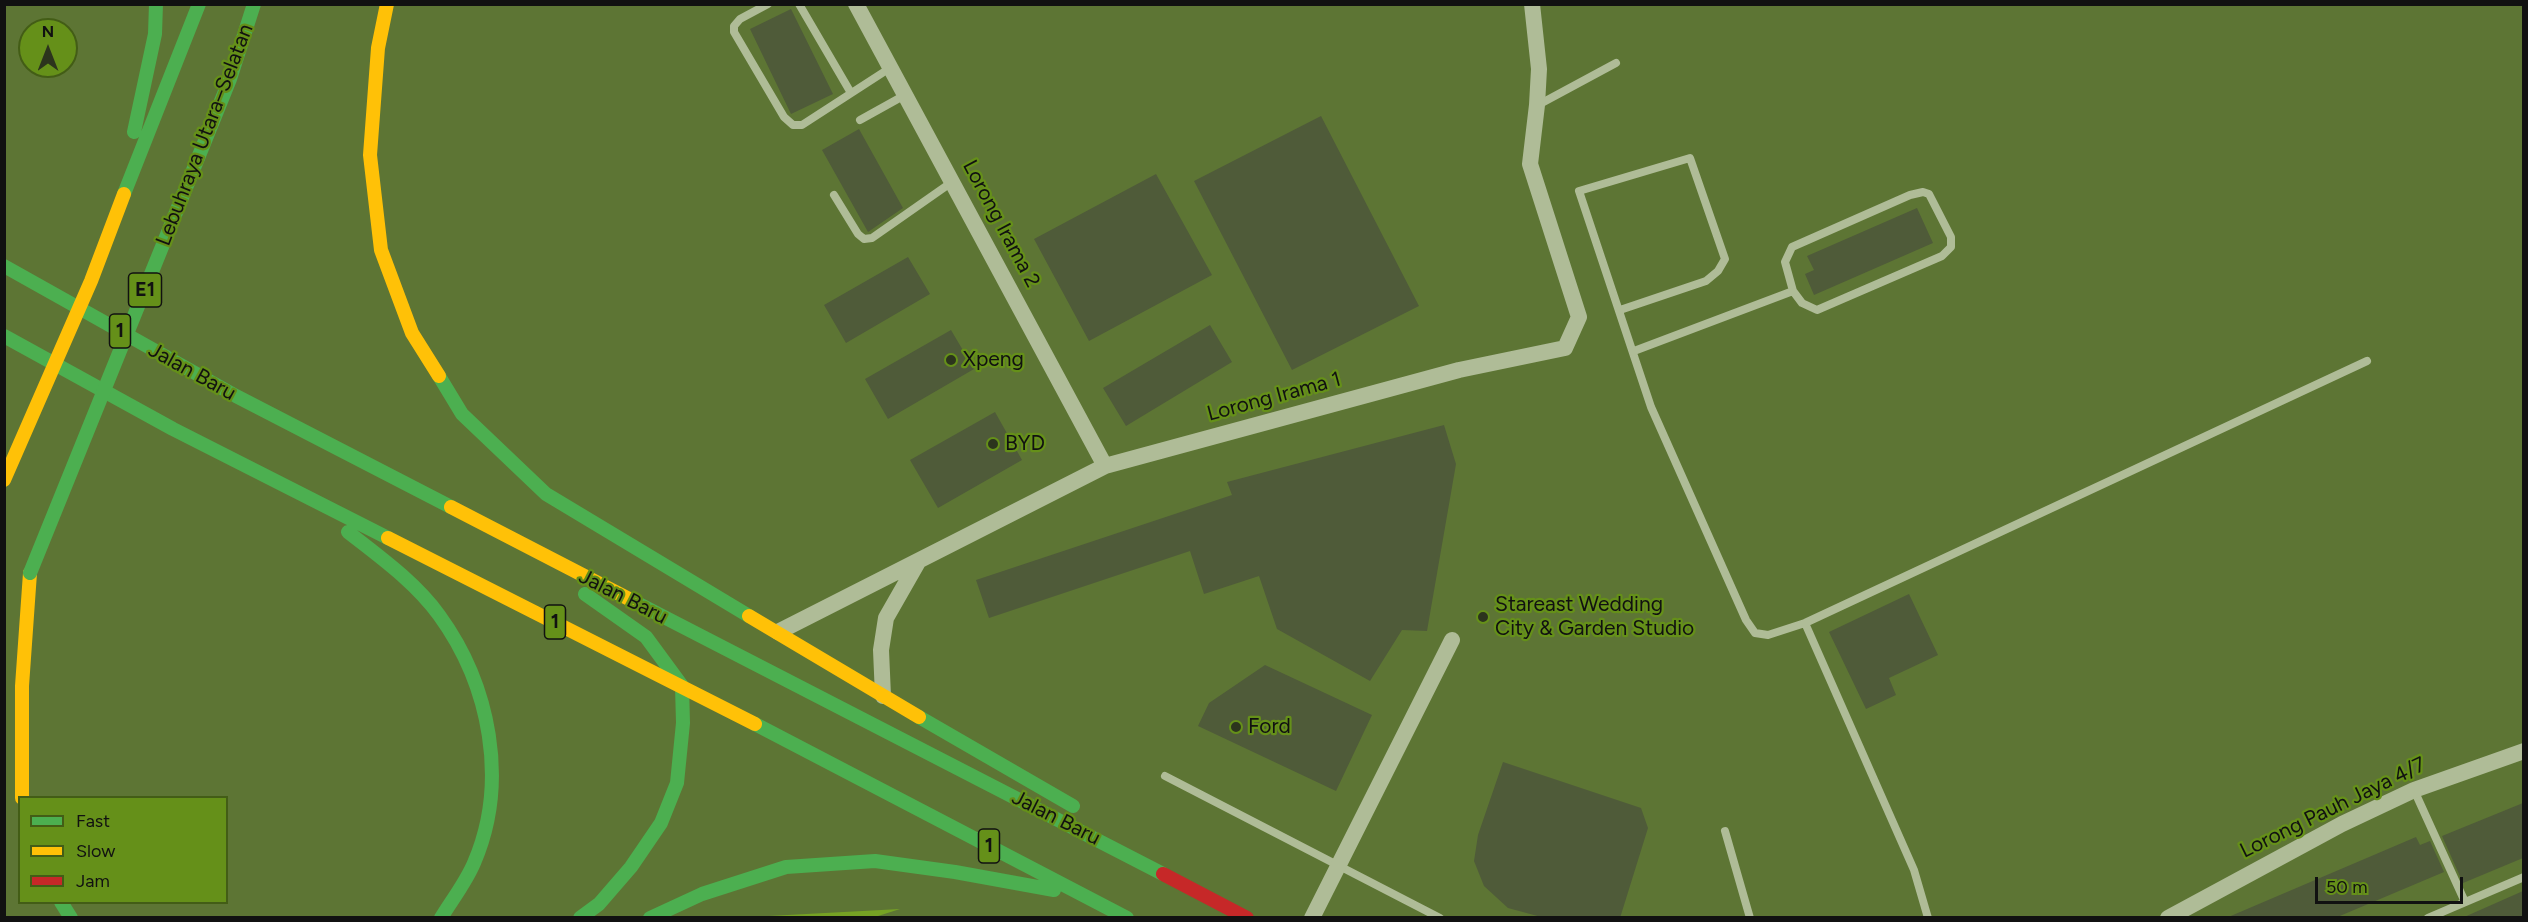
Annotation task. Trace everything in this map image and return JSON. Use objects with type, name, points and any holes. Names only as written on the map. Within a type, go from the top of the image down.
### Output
[{"type":"highway","points":[[124,194],[137,113],[155,34],[156,4]]},
{"type":"highway","points":[[4,480],[92,281],[199,4]]},
{"type":"highway","name":"Lebuhraya Utara–Selatan","points":[[13,612],[230,79],[254,4]]},
{"type":"highway","points":[[387,4],[378,48],[370,154],[381,250],[412,333],[462,414],[546,494],[883,696],[1084,812]]},
{"type":"highway","name":"Jalan Baru","points":[[4,266],[236,396],[1247,918]]},
{"type":"highway","name":"1","points":[[4,336],[173,429],[682,686],[1120,916]]},
{"type":"highway","points":[[281,484],[360,540],[401,574],[440,615],[474,676],[490,735],[492,802],[474,863],[441,918]]},
{"type":"highway","points":[[500,534],[646,637],[682,686],[683,723],[677,783],[661,823],[631,867],[598,904],[580,918]]},
{"type":"highway","points":[[22,796],[22,686],[30,573]]},
{"type":"highway","points":[[1119,836],[1164,874]]},
{"type":"highway","points":[[650,918],[702,894],[786,867],[875,861],[955,872],[1087,897]]},
{"type":"highway","points":[[62,904],[71,918]]},
{"type":"street","name":"Lorong Irama 2","points":[[856,4],[1105,466]]},
{"type":"street","points":[[1532,4],[1539,69],[1537,105]]},
{"type":"street","name":"Lorong Irama 1","points":[[778,632],[1105,466],[1459,370],[1565,348],[1579,317],[1530,164],[1537,105]]},
{"type":"street","points":[[883,696],[881,650],[886,618],[918,562]]},
{"type":"street","points":[[1312,918],[1452,640]]},
{"type":"street","name":"Lorong Pauh Jaya 4/7","points":[[2168,918],[2342,824],[2414,790],[2523,751]]},
{"type":"lane","points":[[768,4],[740,19],[734,26],[734,32],[784,117],[793,124],[802,124],[890,68]]},
{"type":"lane","points":[[799,4],[851,93]]},
{"type":"lane","points":[[1537,105],[1616,63]]},
{"type":"lane","points":[[860,120],[905,96]]},
{"type":"lane","points":[[1620,310],[1706,281],[1718,271],[1725,259],[1690,158],[1579,190],[1651,407],[1746,620],[1755,633],[1768,635],[1805,623],[2367,361]]},
{"type":"lane","points":[[834,195],[858,234],[864,239],[872,238],[952,181]]},
{"type":"lane","points":[[1923,192],[1929,194],[1951,237],[1951,247],[1942,256],[1816,310],[1802,303],[1793,291],[1785,262],[1792,247],[1910,195],[1923,192]]},
{"type":"lane","points":[[1634,351],[1793,291]]},
{"type":"lane","points":[[1805,623],[1914,870],[1928,918]]},
{"type":"lane","points":[[1165,776],[1440,918]]},
{"type":"lane","points":[[2414,790],[2465,902]]},
{"type":"lane","points":[[1725,831],[1750,918]]},
{"type":"lane","points":[[2428,918],[2523,877]]},
{"type":"green space","points":[[900,909],[875,917],[750,917]]},
{"type":"building","points":[[791,9],[833,94],[791,114],[750,29]]},
{"type":"building","points":[[1321,116],[1419,306],[1292,370],[1194,181]]},
{"type":"building","points":[[859,129],[903,208],[868,232],[822,150]]},
{"type":"building","points":[[1156,174],[1212,275],[1089,341],[1034,239]]},
{"type":"building","points":[[1917,208],[1933,243],[1814,295],[1805,274],[1814,270],[1807,256]]},
{"type":"building","points":[[908,257],[930,294],[846,343],[824,305]]},
{"type":"building","points":[[1210,325],[1232,362],[1126,426],[1103,388]]},
{"type":"building","points":[[951,330],[974,369],[888,419],[865,379]]},
{"type":"building","points":[[995,412],[1022,460],[938,508],[910,460]]},
{"type":"building","points":[[1444,425],[1456,464],[1427,631],[1402,630],[1370,681],[1277,629],[1259,576],[1204,594],[1190,551],[989,618],[976,580],[1232,495],[1227,482]]},
{"type":"building","points":[[1909,594],[1938,655],[1889,678],[1896,695],[1866,709],[1829,632]]},
{"type":"building","points":[[1265,665],[1372,715],[1336,791],[1198,726],[1209,703]]},
{"type":"building","points":[[1503,762],[1641,808],[1648,828],[1620,918],[1545,918],[1508,908],[1484,886],[1474,861],[1478,835]]},
{"type":"building","points":[[2523,803],[2523,858],[2463,883],[2442,836]]},
{"type":"building","points":[[2416,837],[2420,845],[2430,841],[2444,872],[2335,918],[2226,918]]},
{"type":"building","points":[[2523,891],[2523,918],[2462,918]]},
{"type":"traffic: fast","points":[[134,132],[155,34],[156,4]]},
{"type":"traffic: fast","points":[[124,194],[199,4]]},
{"type":"traffic: fast","points":[[30,573],[230,79],[254,4]]},
{"type":"traffic: fast","points":[[4,266],[236,396],[451,507]]},
{"type":"traffic: fast","points":[[4,336],[173,429],[388,538]]},
{"type":"traffic: fast","points":[[439,376],[462,414],[546,494],[749,616]]},
{"type":"traffic: fast","points":[[348,532],[385,561],[430,603],[457,642],[482,703],[489,735],[492,767],[485,832],[471,870],[441,918]]},
{"type":"traffic: fast","points":[[580,918],[599,904],[631,867],[661,823],[677,783],[683,723],[682,686],[646,637],[585,594]]},
{"type":"traffic: fast","points":[[631,600],[1163,874]]},
{"type":"traffic: fast","points":[[919,717],[1073,806]]},
{"type":"traffic: fast","points":[[755,724],[1127,918]]},
{"type":"traffic: fast","points":[[650,918],[702,894],[786,867],[875,861],[955,872],[1054,890]]},
{"type":"traffic: fast","points":[[62,904],[71,918]]},
{"type":"traffic: slow","points":[[387,4],[378,48],[370,155],[381,250],[412,333],[439,376]]},
{"type":"traffic: slow","points":[[4,480],[91,281],[124,194]]},
{"type":"traffic: slow","points":[[451,507],[631,600]]},
{"type":"traffic: slow","points":[[388,538],[755,724]]},
{"type":"traffic: slow","points":[[22,796],[22,686],[30,573]]},
{"type":"traffic: slow","points":[[749,616],[919,717]]},
{"type":"traffic: jam","points":[[1163,874],[1247,918]]},
{"type":"place","name":"Xpeng","points":[[951,360]]},
{"type":"place","name":"BYD","points":[[993,444]]},
{"type":"place","name":"Stareast Wedding City & Garden Studio","points":[[1483,617]]},
{"type":"place","name":"Ford","points":[[1236,727]]}]
